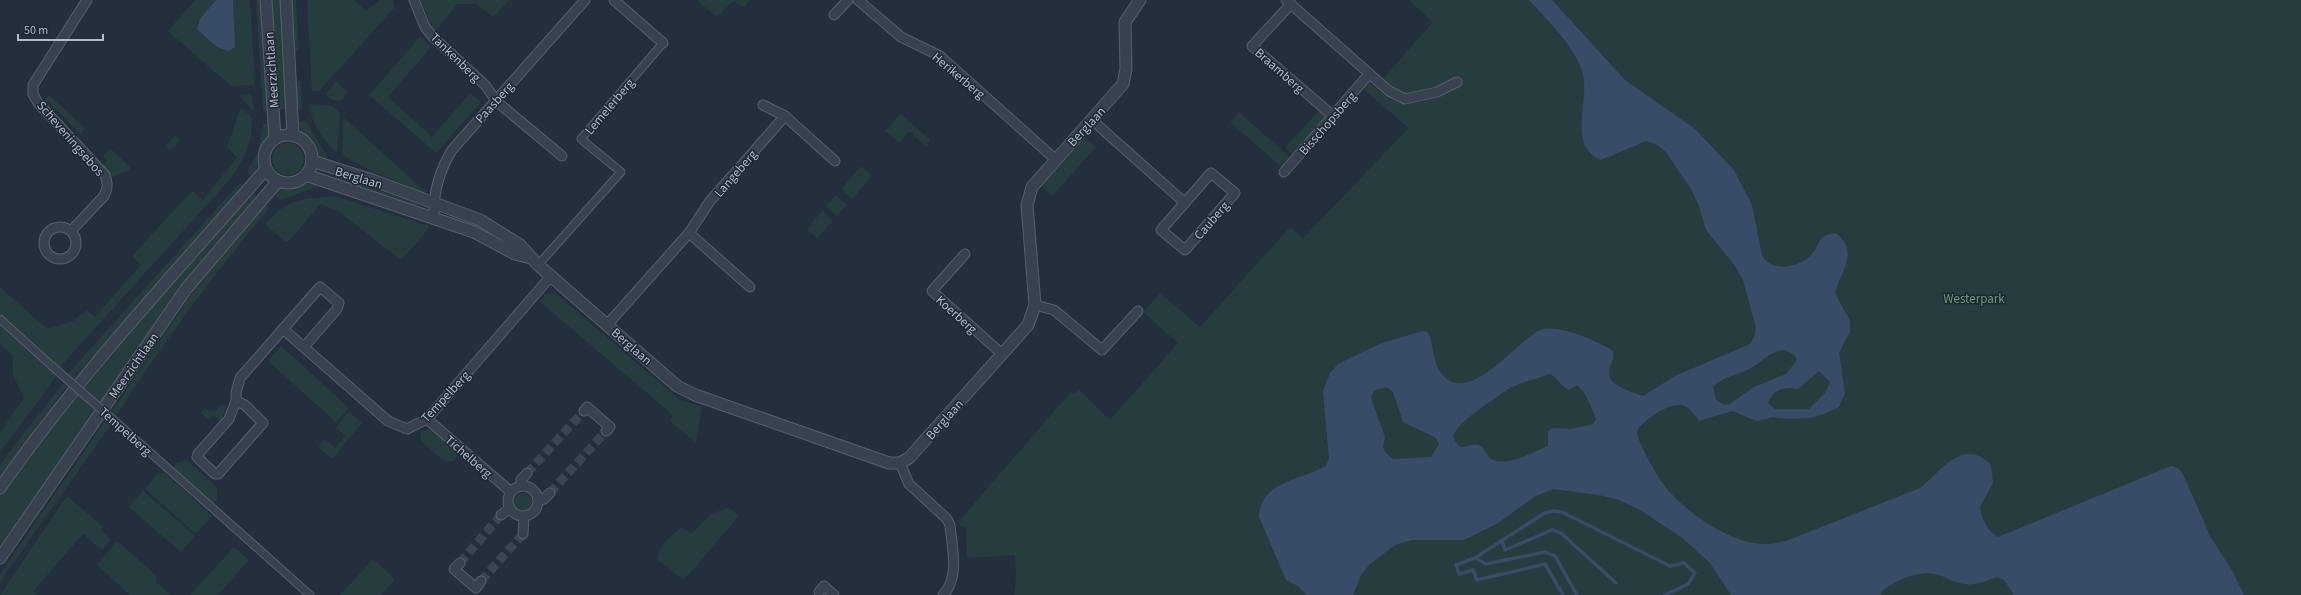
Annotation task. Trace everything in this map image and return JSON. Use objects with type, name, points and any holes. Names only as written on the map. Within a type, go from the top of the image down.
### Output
[{"type":"street","name":"Scheveningsebos","points":[[72,231],[104,196],[107,190],[107,181],[105,175],[38,103],[33,94],[33,85],[87,0]]},
{"type":"street","name":"Meerzichtlaan","points":[[266,0],[275,139]]},
{"type":"street","name":"Meerzichtlaan","points":[[286,0],[293,136]]},
{"type":"street","name":"Tankenberg","points":[[414,0],[426,27],[433,37],[486,86],[496,102],[562,156]]},
{"type":"street","name":"Paasberg","points":[[434,218],[434,202],[440,173],[452,150],[585,0]]},
{"type":"street","name":"Lemelerberg","points":[[535,261],[621,172],[582,139],[663,42],[614,0]]},
{"type":"street","points":[[834,15],[848,0]]},
{"type":"street","name":"Herikerberg","points":[[858,0],[901,37],[940,56],[1055,159]]},
{"type":"street","name":"Berglaan","points":[[312,161],[434,202],[480,220],[520,245],[551,276],[677,386],[695,395],[889,464],[900,463],[909,458],[1028,325],[1035,305],[1027,205],[1032,187],[1055,159],[1092,120],[1126,79],[1125,22],[1140,0]]},
{"type":"street","points":[[1288,2],[1388,90],[1405,99],[1437,92],[1457,82]]},
{"type":"street","name":"Braamberg","points":[[1288,2],[1252,46],[1333,116]]},
{"type":"street","name":"Bisschopsberg","points":[[1284,172],[1369,74]]},
{"type":"street","points":[[763,105],[785,116],[835,161]]},
{"type":"street","name":"Langeberg","points":[[607,325],[689,233],[710,201],[785,116]]},
{"type":"street","points":[[1092,120],[1185,203]]},
{"type":"street","points":[[293,136],[307,145],[312,161],[306,175],[293,183],[278,181],[266,169],[264,155],[268,146],[275,139],[293,136]]},
{"type":"street","name":"Meerzichtlaan","points":[[0,488],[41,430],[101,356],[266,169]]},
{"type":"street","name":"Cauberg","points":[[1211,173],[1234,193],[1185,250],[1161,230],[1185,203],[1211,173]]},
{"type":"street","name":"Berglaan","points":[[306,175],[474,232],[515,254],[535,261]]},
{"type":"street","name":"Meerzichtlaan","points":[[0,558],[186,289],[278,181]]},
{"type":"street","points":[[689,233],[750,287]]},
{"type":"street","name":"Koerberg","points":[[965,254],[932,290],[1002,354]]},
{"type":"street","name":"Tempelberg","points":[[283,329],[361,398],[397,426],[407,429],[427,419],[551,276]]},
{"type":"street","points":[[236,401],[245,405],[263,423],[218,474],[215,474],[197,457],[229,419],[236,401],[236,393],[240,378],[320,287],[339,303],[337,309],[304,347]]},
{"type":"street","points":[[1035,305],[1054,310],[1102,350],[1138,311]]},
{"type":"street","name":"Tempelberg","points":[[0,319],[310,595]]},
{"type":"street","points":[[584,410],[587,407],[610,427],[606,431]]},
{"type":"street","name":"Tichelberg","points":[[427,419],[511,492]]},
{"type":"street","points":[[900,463],[909,484],[947,519],[950,525],[953,578],[950,588],[943,595]]},
{"type":"street","points":[[522,486],[521,480],[527,473]]},
{"type":"street","points":[[522,486],[531,488],[538,500],[536,509],[524,516],[515,514],[510,508],[508,501],[511,492],[522,486]]},
{"type":"street","points":[[538,500],[544,499],[550,493]]},
{"type":"street","points":[[501,515],[510,508]]},
{"type":"street","points":[[523,534],[524,516]]},
{"type":"street","points":[[460,563],[454,569],[476,588],[481,581]]},
{"type":"street","points":[[819,592],[824,586],[834,595]]},
{"type":"green space","points":[[195,0],[216,0],[197,24],[229,51],[235,47],[233,0],[250,0],[255,82],[253,85],[231,86],[168,31]]},
{"type":"green space","points":[[256,0],[260,0],[267,111],[263,111]]},
{"type":"green space","points":[[272,0],[280,0],[286,109],[279,109]]},
{"type":"green space","points":[[292,0],[296,0],[299,51],[295,51]]},
{"type":"green space","points":[[307,0],[354,0],[366,11],[380,0],[393,0],[395,7],[319,91],[312,91]]},
{"type":"green space","points":[[420,0],[509,0],[493,17],[477,4],[457,4],[435,32]]},
{"type":"green space","points":[[697,0],[750,0],[744,7],[733,1],[717,17]]},
{"type":"green space","name":"Westerpark","points":[[1409,0],[2301,0],[2301,595],[1014,595],[1016,578],[1015,555],[967,558],[966,527],[960,526],[959,521],[1071,392],[1074,394],[1079,389],[1110,420],[1178,343],[1143,312],[1160,293],[1200,327],[1290,227],[1303,238],[1409,128],[1362,88],[1369,83],[1393,101],[1381,81],[1433,22]]},
{"type":"green space","points":[[420,37],[431,47],[388,97],[432,137],[470,93],[481,102],[436,153],[369,95]]},
{"type":"green space","points":[[296,81],[301,81],[302,109],[297,109]]},
{"type":"green space","points":[[336,82],[348,92],[342,100],[331,100],[326,94]]},
{"type":"green space","points":[[249,94],[252,96],[254,111],[238,95]]},
{"type":"green space","points":[[49,95],[85,128],[80,134],[48,102],[44,101]]},
{"type":"green space","points":[[309,104],[331,105],[340,113],[337,153],[327,143],[318,130],[312,117]]},
{"type":"green space","points":[[241,107],[252,118],[251,136],[244,157],[230,179],[60,367],[0,314],[0,287],[47,329],[73,321],[87,310],[95,317],[141,265],[132,256],[192,191],[203,200],[237,157],[227,147]]},
{"type":"green space","points":[[1321,108],[1327,117],[1294,156],[1285,148]]},
{"type":"green space","points":[[1239,112],[1291,158],[1283,168],[1230,122]]},
{"type":"green space","points":[[901,114],[930,140],[926,146],[914,136],[913,132],[906,133],[900,143],[885,131]]},
{"type":"green space","points":[[344,118],[429,195],[373,172],[342,155]]},
{"type":"green space","points":[[306,121],[327,156],[325,162],[319,157],[301,133],[302,132],[298,122]]},
{"type":"green space","points":[[263,124],[270,124],[269,132],[261,150],[258,166],[252,176],[247,171],[258,152]]},
{"type":"green space","points":[[175,136],[180,141],[170,151],[165,146]]},
{"type":"green space","points":[[1085,137],[1096,147],[1052,196],[1041,186]]},
{"type":"green space","points":[[285,143],[291,143],[300,147],[304,159],[300,171],[291,175],[285,175],[276,171],[272,162],[272,156],[276,147]]},
{"type":"green space","points":[[110,148],[130,167],[129,170],[111,178],[101,168],[107,160],[103,157]]},
{"type":"green space","points":[[861,166],[872,176],[852,199],[841,189]]},
{"type":"green space","points":[[336,174],[419,204],[417,209],[334,179]]},
{"type":"green space","points":[[308,182],[309,184],[318,185],[317,187],[280,200],[273,193],[278,189]]},
{"type":"green space","points":[[240,183],[244,186],[72,380],[67,375]]},
{"type":"green space","points":[[253,193],[259,198],[200,264],[165,310],[0,552],[0,495],[23,462],[193,258]]},
{"type":"green space","points":[[836,195],[847,205],[837,216],[826,206]]},
{"type":"green space","points":[[335,196],[429,226],[423,236],[401,260],[338,211],[320,204],[289,241],[285,241],[265,224],[281,209],[296,201]]},
{"type":"green space","points":[[265,204],[269,208],[169,337],[115,418],[110,414],[194,290]]},
{"type":"green space","points":[[822,211],[833,220],[817,238],[807,229]]},
{"type":"green space","points":[[452,214],[474,221],[477,226],[473,228],[451,220],[449,216]]},
{"type":"green space","points":[[555,293],[679,399],[702,407],[696,443],[670,421],[673,415],[539,301],[546,294]]},
{"type":"green space","points":[[0,324],[57,375],[0,453],[0,433],[24,398],[13,375],[13,356],[0,344]]},
{"type":"green space","points":[[281,346],[349,408],[336,422],[268,361]]},
{"type":"green space","points":[[65,381],[68,384],[0,477],[0,466],[8,454]]},
{"type":"green space","points":[[222,404],[226,407],[221,422],[213,415],[209,420],[200,413],[205,408],[209,411],[216,410]]},
{"type":"green space","points":[[349,412],[362,423],[332,459],[318,447],[325,439],[335,448],[345,436],[336,427]]},
{"type":"green space","points":[[107,418],[112,423],[0,582],[0,574]]},
{"type":"green space","points":[[428,430],[435,432],[459,453],[453,461],[444,461],[421,441],[421,431]]},
{"type":"green space","points":[[186,460],[217,487],[217,500],[212,505],[172,469],[176,463]]},
{"type":"green space","points":[[158,473],[165,473],[212,516],[196,534],[145,489]]},
{"type":"green space","points":[[143,491],[195,536],[181,552],[129,507]]},
{"type":"green space","points":[[519,493],[527,493],[532,498],[530,509],[527,511],[519,511],[514,506],[514,498]]},
{"type":"green space","points":[[67,496],[103,527],[101,530],[111,539],[102,550],[83,534],[33,591],[38,595],[0,595]]},
{"type":"green space","points":[[729,508],[739,516],[684,580],[658,560],[660,550],[670,537],[682,527],[691,534],[713,513]]},
{"type":"green space","points":[[117,541],[156,575],[156,582],[171,595],[130,595],[97,565]]},
{"type":"green space","points":[[234,547],[249,560],[218,595],[190,595]]},
{"type":"green space","points":[[373,559],[395,579],[381,595],[340,595]]},
{"type":"water","points":[[216,0],[233,0],[235,47],[229,51],[217,47],[197,29],[200,19]]},
{"type":"water","points":[[1529,0],[1552,0],[1625,80],[1695,129],[1734,170],[1752,205],[1762,255],[1771,264],[1777,266],[1790,266],[1797,264],[1813,254],[1824,237],[1835,233],[1843,240],[1847,247],[1847,262],[1835,293],[1850,321],[1850,331],[1839,353],[1845,393],[1839,407],[1824,414],[1809,418],[1789,419],[1772,417],[1757,421],[1732,411],[1699,421],[1687,407],[1674,405],[1652,416],[1640,426],[1637,431],[1638,438],[1643,449],[1661,481],[1681,503],[1694,514],[1724,533],[1739,539],[1754,543],[1773,544],[1786,541],[1920,488],[1953,459],[1962,455],[1971,454],[1981,457],[1991,465],[1993,483],[1980,507],[1986,524],[1998,537],[2171,466],[2178,468],[2183,474],[2210,536],[2233,572],[2244,595],[2014,595],[2004,580],[1997,577],[1980,583],[1968,584],[1960,583],[1929,573],[1904,578],[1889,586],[1880,595],[1731,595],[1710,563],[1681,537],[1640,510],[1619,500],[1599,495],[1553,489],[1534,497],[1498,523],[1464,540],[1412,540],[1395,545],[1370,564],[1361,575],[1353,595],[1307,595],[1298,586],[1286,580],[1259,517],[1261,505],[1274,489],[1284,483],[1326,466],[1329,459],[1323,391],[1330,373],[1338,364],[1382,343],[1423,331],[1428,332],[1437,367],[1440,372],[1452,382],[1465,383],[1479,377],[1494,367],[1534,334],[1544,329],[1552,329],[1580,335],[1613,351],[1609,377],[1616,385],[1643,396],[1675,376],[1750,344],[1755,335],[1756,327],[1743,280],[1735,266],[1706,230],[1699,206],[1691,189],[1666,152],[1656,144],[1646,141],[1601,160],[1591,154],[1585,146],[1582,136],[1584,80],[1582,69],[1562,37]],"holes":[[[1785,350],[1795,356],[1797,360],[1786,374],[1754,387],[1730,404],[1725,405],[1716,400],[1713,387],[1725,378],[1749,369],[1769,355]],[[1819,371],[1830,382],[1825,393],[1809,409],[1775,409],[1768,403],[1773,394],[1784,388],[1798,389]],[[1549,374],[1557,379],[1566,389],[1569,390],[1577,385],[1586,397],[1596,419],[1593,424],[1571,429],[1553,428],[1548,431],[1548,446],[1511,461],[1496,461],[1488,457],[1484,449],[1478,445],[1464,447],[1459,446],[1453,437],[1461,424],[1508,389]],[[1386,387],[1393,392],[1403,422],[1436,438],[1439,444],[1431,457],[1393,459],[1385,452],[1383,446],[1385,437],[1371,398],[1374,391]]]},
{"type":"waterway","points":[[1563,595],[1545,564],[1477,580],[1473,570],[1459,574],[1456,565],[1475,558],[1543,514],[1553,511],[1562,512],[1670,566],[1684,563],[1695,573],[1688,584],[1665,595]]},
{"type":"waterway","points":[[1502,541],[1505,550],[1552,530],[1561,533],[1616,583]]},
{"type":"waterway","points":[[1475,558],[1486,564],[1545,552],[1555,556],[1577,595]]},
{"type":"tunnel","points":[[527,473],[584,411]]},
{"type":"tunnel","points":[[550,493],[606,431]]},
{"type":"tunnel","points":[[460,563],[501,515]]},
{"type":"tunnel","points":[[481,581],[523,534]]}]
